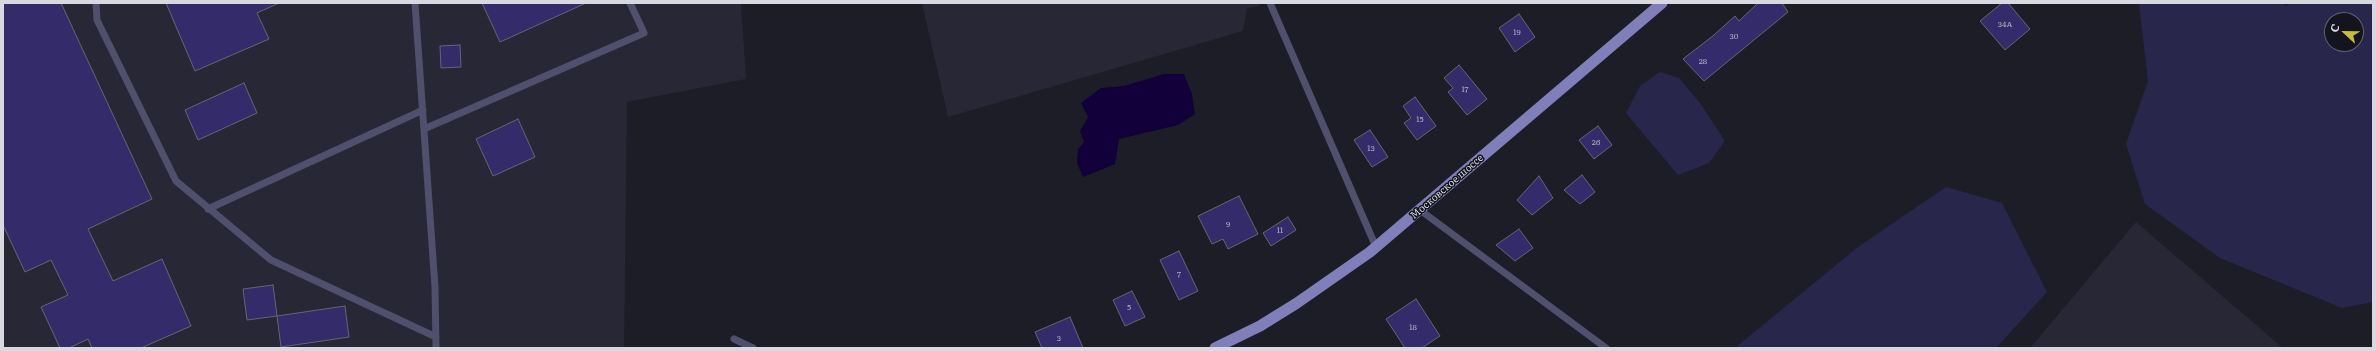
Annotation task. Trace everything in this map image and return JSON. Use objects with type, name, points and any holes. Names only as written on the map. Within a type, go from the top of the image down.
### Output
[{"type":"main road","name":"Московское шоссе","points":[[1215,348],[1260,326],[1297,303],[1376,247],[1662,3]]},
{"type":"lane","points":[[96,3],[97,20],[176,181],[271,260],[436,337]]},
{"type":"lane","points":[[416,3],[436,348]]},
{"type":"lane","points":[[424,129],[644,33],[630,3]]},
{"type":"lane","points":[[1270,3],[1376,247]]},
{"type":"lane","points":[[208,209],[423,110]]},
{"type":"lane","points":[[1420,210],[1606,348]]},
{"type":"lane","points":[[734,339],[753,348]]},
{"type":"shaded area","points":[[3,3],[741,3],[746,79],[627,102],[624,348],[3,347]]},
{"type":"shaded area","points":[[922,3],[1259,3],[1260,6],[1247,8],[1243,31],[948,117]]},
{"type":"shaded area","points":[[2139,3],[2282,3],[2286,6],[2290,3],[2373,3],[2373,302],[2342,308],[2220,258],[2145,204],[2126,144],[2148,81]]},
{"type":"shaded area","points":[[1660,72],[1679,78],[1700,103],[1725,141],[1709,163],[1678,175],[1626,113],[1640,86]]},
{"type":"shaded area","points":[[1164,74],[1184,74],[1192,94],[1195,114],[1178,125],[1119,139],[1115,164],[1083,177],[1077,163],[1078,149],[1084,142],[1080,131],[1088,117],[1081,103],[1101,88],[1124,86]]},
{"type":"shaded area","points":[[1946,187],[2002,203],[2047,292],[1996,348],[1735,348],[1858,247]]},
{"type":"shaded area","points":[[2136,222],[2283,348],[2030,348]]},
{"type":"building","points":[[3,3],[61,3],[152,199],[88,229],[113,281],[162,259],[191,326],[141,348],[92,348],[88,339],[69,348],[60,348],[41,307],[68,295],[51,260],[25,272],[3,225]]},
{"type":"building","points":[[166,3],[279,3],[257,13],[269,39],[195,71]]},
{"type":"building","points":[[482,3],[586,3],[500,42]]},
{"type":"building","points":[[1758,3],[1782,3],[1788,12],[1704,81],[1683,59],[1714,35],[1735,16],[1739,21]]},
{"type":"building","points":[[2002,3],[2008,3],[2030,29],[2005,50],[1980,21]]},
{"type":"building","points":[[1519,14],[1535,37],[1515,52],[1499,28]]},
{"type":"building","points":[[460,45],[461,67],[441,68],[440,46]]},
{"type":"building","points":[[1459,65],[1487,99],[1467,115],[1448,92],[1453,88],[1444,78]]},
{"type":"building","points":[[244,83],[257,113],[198,140],[185,110]]},
{"type":"building","points":[[1415,97],[1436,126],[1417,140],[1404,123],[1411,118],[1403,106]]},
{"type":"building","points":[[518,119],[535,157],[493,176],[476,139]]},
{"type":"building","points":[[1598,126],[1612,145],[1594,159],[1579,140]]},
{"type":"building","points":[[1370,130],[1388,157],[1372,167],[1354,140]]},
{"type":"building","points":[[1582,175],[1595,192],[1580,204],[1564,190]]},
{"type":"building","points":[[1539,176],[1553,198],[1532,215],[1517,200]]},
{"type":"building","points":[[1239,196],[1258,234],[1228,249],[1223,239],[1212,244],[1198,216]]},
{"type":"building","points":[[1288,217],[1296,230],[1271,246],[1263,233]]},
{"type":"building","points":[[1519,229],[1533,248],[1515,261],[1496,245]]},
{"type":"building","points":[[1179,251],[1198,291],[1179,300],[1160,260]]},
{"type":"building","points":[[273,285],[277,316],[247,320],[243,289]]},
{"type":"building","points":[[1132,291],[1145,317],[1125,326],[1113,300]]},
{"type":"building","points":[[1416,299],[1440,336],[1422,348],[1405,348],[1386,319]]},
{"type":"building","points":[[345,306],[349,337],[281,347],[277,316]]},
{"type":"building","points":[[1070,317],[1083,348],[1042,348],[1035,332]]}]
